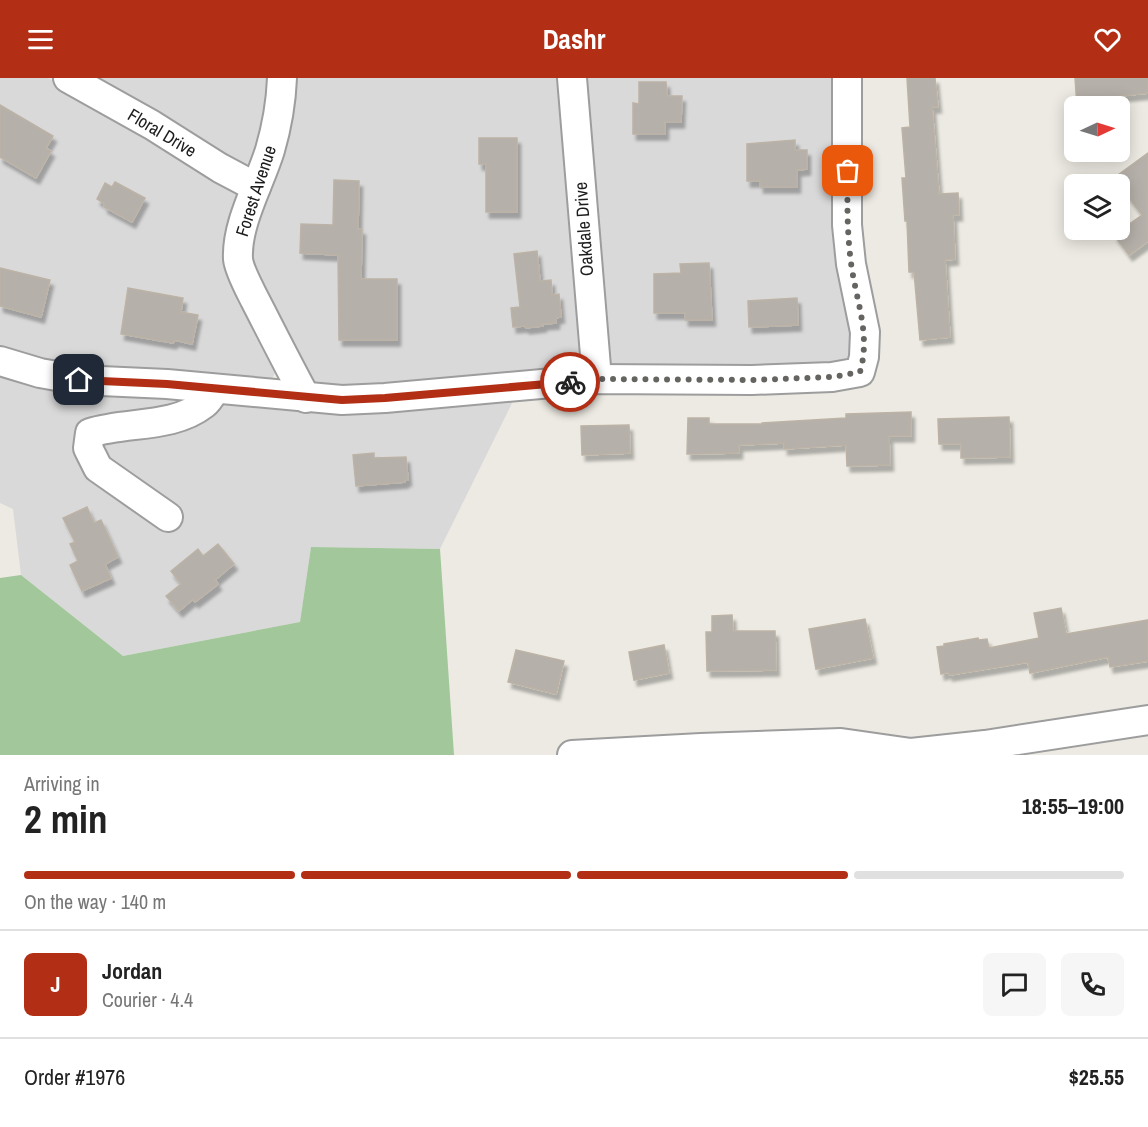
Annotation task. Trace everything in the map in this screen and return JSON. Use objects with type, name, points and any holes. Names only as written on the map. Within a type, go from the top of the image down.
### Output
[{"type":"street","name":"Floral Drive","points":[[68,78],[256,187]]},
{"type":"street","name":"Forest Avenue","points":[[282,78],[281,104],[270,150],[242,228],[238,261],[249,288],[306,398]]},
{"type":"street","name":"Oakdale Drive","points":[[572,78],[597,379]]},
{"type":"street","points":[[0,362],[40,373],[79,380],[167,384],[342,400],[597,379],[775,379],[832,377],[860,372],[864,357],[865,332],[851,264],[847,225],[847,78]]},
{"type":"street","points":[[168,517],[98,468],[88,448],[90,433],[110,428],[157,423],[188,414],[206,403],[215,388]]},
{"type":"street","points":[[572,755],[841,744],[911,753],[985,745],[1148,720]]},
{"type":"shaded area","points":[[0,78],[48,78],[111,111],[241,192],[233,234],[275,368],[272,379],[266,381],[78,370],[0,351]]},
{"type":"shaded area","points":[[93,78],[273,78],[256,160],[249,164],[238,165]]},
{"type":"shaded area","points":[[293,78],[562,78],[582,366],[577,370],[383,387],[317,387],[307,380],[252,274],[248,244]]},
{"type":"shaded area","points":[[584,78],[836,78],[853,341],[852,359],[829,367],[606,365]]},
{"type":"shaded area","points":[[0,375],[516,395],[440,549],[311,547],[300,622],[123,656],[21,575],[13,509],[0,503]]},
{"type":"green space","points":[[311,547],[440,549],[454,755],[0,755],[0,578],[21,575],[123,656],[300,622]]},
{"type":"building","points":[[907,78],[935,78],[938,107],[932,107],[939,194],[958,193],[959,215],[953,215],[955,259],[945,260],[950,337],[920,340],[914,272],[909,272],[902,178],[906,178],[902,128],[910,127]]},
{"type":"building","points":[[1075,78],[1148,78],[1148,93],[1120,96],[1076,96]]},
{"type":"building","points":[[639,82],[666,82],[667,96],[682,96],[681,122],[665,122],[665,134],[633,134],[633,103],[639,104]]},
{"type":"building","points":[[0,105],[53,136],[46,148],[51,151],[36,178],[0,157]]},
{"type":"building","points":[[479,138],[517,138],[517,212],[486,212],[486,164],[479,164]]},
{"type":"building","points":[[795,140],[795,150],[807,150],[807,169],[797,170],[797,187],[760,187],[760,181],[747,181],[747,144]]},
{"type":"building","points":[[1148,153],[1148,241],[1129,255],[1118,240],[1130,240],[1130,224],[1142,215],[1130,199],[1130,174],[1119,174]]},
{"type":"building","points":[[334,180],[359,181],[358,229],[362,229],[361,279],[397,279],[397,340],[339,340],[338,255],[300,253],[301,224],[333,225]]},
{"type":"building","points":[[115,182],[145,198],[132,222],[104,207],[105,204],[97,199],[105,183],[112,187]]},
{"type":"building","points":[[537,251],[540,281],[551,280],[552,295],[559,294],[561,317],[556,318],[556,323],[542,324],[543,326],[513,327],[511,308],[520,307],[514,254]]},
{"type":"building","points":[[709,263],[712,320],[685,320],[685,313],[654,313],[654,274],[681,273],[680,264]]},
{"type":"building","points":[[0,268],[50,280],[41,317],[0,306]]},
{"type":"building","points":[[128,288],[183,298],[181,312],[198,315],[192,344],[121,334]]},
{"type":"building","points":[[797,298],[798,325],[749,327],[748,301]]},
{"type":"building","points":[[911,412],[911,436],[889,436],[890,465],[847,466],[846,445],[784,449],[784,443],[739,445],[739,453],[687,454],[688,418],[709,418],[709,424],[762,424],[846,418],[846,414]]},
{"type":"building","points":[[1009,417],[1010,457],[961,458],[961,444],[939,444],[938,419]]},
{"type":"building","points":[[629,425],[630,453],[582,455],[581,426]]},
{"type":"building","points":[[374,453],[374,458],[406,457],[408,480],[356,486],[353,455]]},
{"type":"building","points":[[87,507],[94,523],[101,520],[118,557],[105,564],[111,578],[82,591],[70,565],[78,561],[70,544],[75,542],[63,518]]},
{"type":"building","points":[[218,544],[234,564],[215,580],[218,584],[195,602],[193,599],[179,611],[166,596],[181,584],[171,571],[198,549],[203,556]]},
{"type":"building","points":[[1061,608],[1066,634],[1148,620],[1148,661],[1110,667],[1108,657],[1030,673],[1028,662],[949,675],[949,672],[941,674],[937,647],[978,638],[979,640],[987,639],[989,648],[1039,638],[1034,613]]},
{"type":"building","points":[[732,615],[733,631],[775,631],[776,670],[707,671],[706,632],[712,632],[712,616]]},
{"type":"building","points":[[865,619],[873,658],[816,669],[809,629]]},
{"type":"building","points":[[664,645],[669,673],[634,680],[629,652]]},
{"type":"building","points":[[516,650],[564,661],[556,694],[508,682]]},
{"type":"way so far","points":[[570,382],[597,379],[752,380],[832,377],[860,372],[864,357],[865,332],[851,264],[847,225],[848,171]]},
{"type":"route","points":[[79,380],[167,384],[342,400],[570,382]]}]
